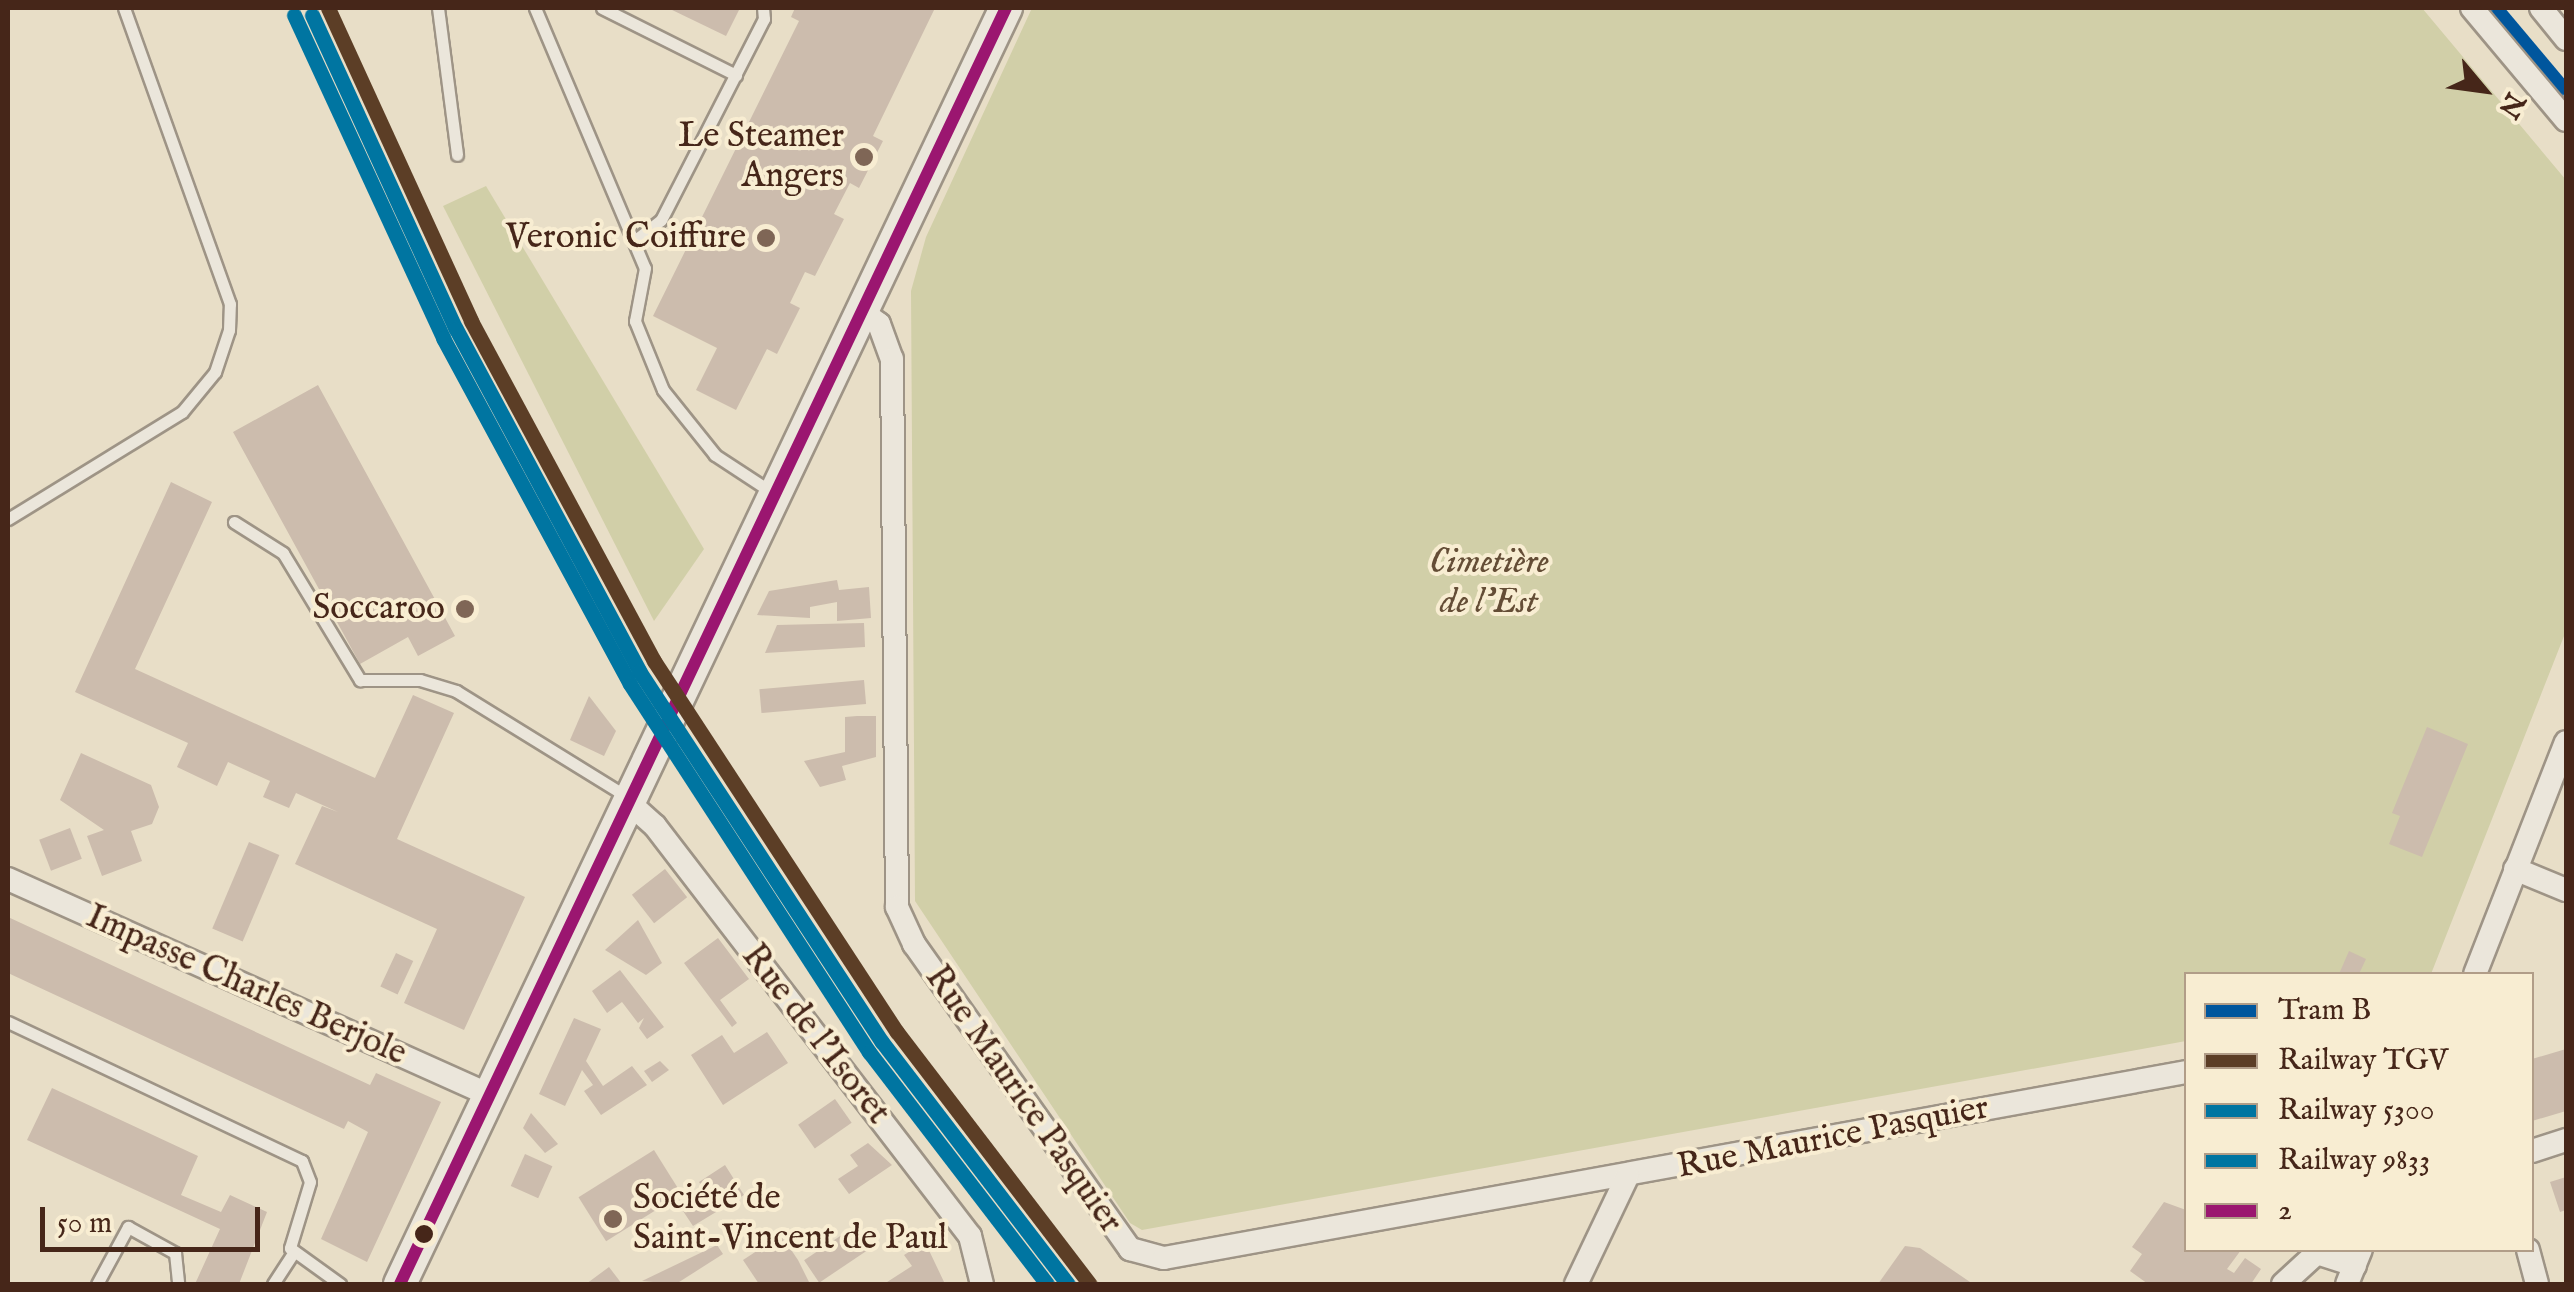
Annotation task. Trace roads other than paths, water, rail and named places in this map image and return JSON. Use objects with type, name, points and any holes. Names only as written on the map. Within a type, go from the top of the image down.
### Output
[{"type":"street","points":[[400,1284],[485,1093],[1006,8]]},
{"type":"street","points":[[2472,8],[2566,120]]},
{"type":"street","points":[[2540,8],[2566,38]]},
{"type":"street","name":"Rue Maurice Pasquier","points":[[861,311],[878,324],[892,359],[897,906],[914,944],[1116,1235],[1148,1258],[1627,1176],[2184,1072]]},
{"type":"street","points":[[2476,972],[2566,742]]},
{"type":"street","name":"Rue de l'Isoret","points":[[628,793],[970,1236],[982,1284]]},
{"type":"street","points":[[2515,869],[2566,890]]},
{"type":"street","name":"Impasse Charles Berjole","points":[[8,878],[485,1093]]},
{"type":"street","points":[[2534,1150],[2566,1140]]},
{"type":"street","points":[[1576,1284],[1627,1176]]},
{"type":"street","points":[[2529,1252],[2537,1284]]},
{"type":"street","points":[[2283,1284],[2304,1256],[2330,1254],[2354,1266]]},
{"type":"lane","points":[[8,519],[182,412],[215,372],[229,330],[230,304],[124,8]]},
{"type":"lane","points":[[438,8],[457,155]]},
{"type":"lane","points":[[535,8],[645,268],[636,321],[663,390],[715,456],[773,493]]},
{"type":"lane","points":[[602,8],[736,75]]},
{"type":"lane","points":[[634,241],[661,220],[736,75],[763,8]]},
{"type":"lane","points":[[234,522],[283,554],[352,675],[456,691],[628,793]]},
{"type":"lane","points":[[8,1022],[302,1161],[310,1182],[292,1253],[274,1284]]},
{"type":"lane","points":[[97,1284],[128,1227],[176,1253],[178,1284]]},
{"type":"lane","points":[[292,1253],[340,1284]]},
{"type":"tram line","name":"B","points":[[2497,8],[2566,90]]},
{"type":"rail line","name":"TGV","points":[[328,8],[471,321],[654,661],[897,1032],[1090,1284]]},
{"type":"rail line","name":"9833","points":[[294,15],[443,338],[630,684],[869,1052],[1047,1284]]},
{"type":"rail line","name":"5300","points":[[312,15],[456,329],[639,671],[882,1042],[1068,1284]]},
{"type":"place","name":"Le Steamer Angers","points":[[864,157]]},
{"type":"place","name":"Veronic Coiffure","points":[[766,238]]},
{"type":"place","name":"Soccaroo","points":[[465,609]]},
{"type":"place","name":"Société de Saint-Vincent de Paul","points":[[613,1219]]},
{"type":"park label","name":"Cimetière de l'Est","points":[[1489,583]]}]
